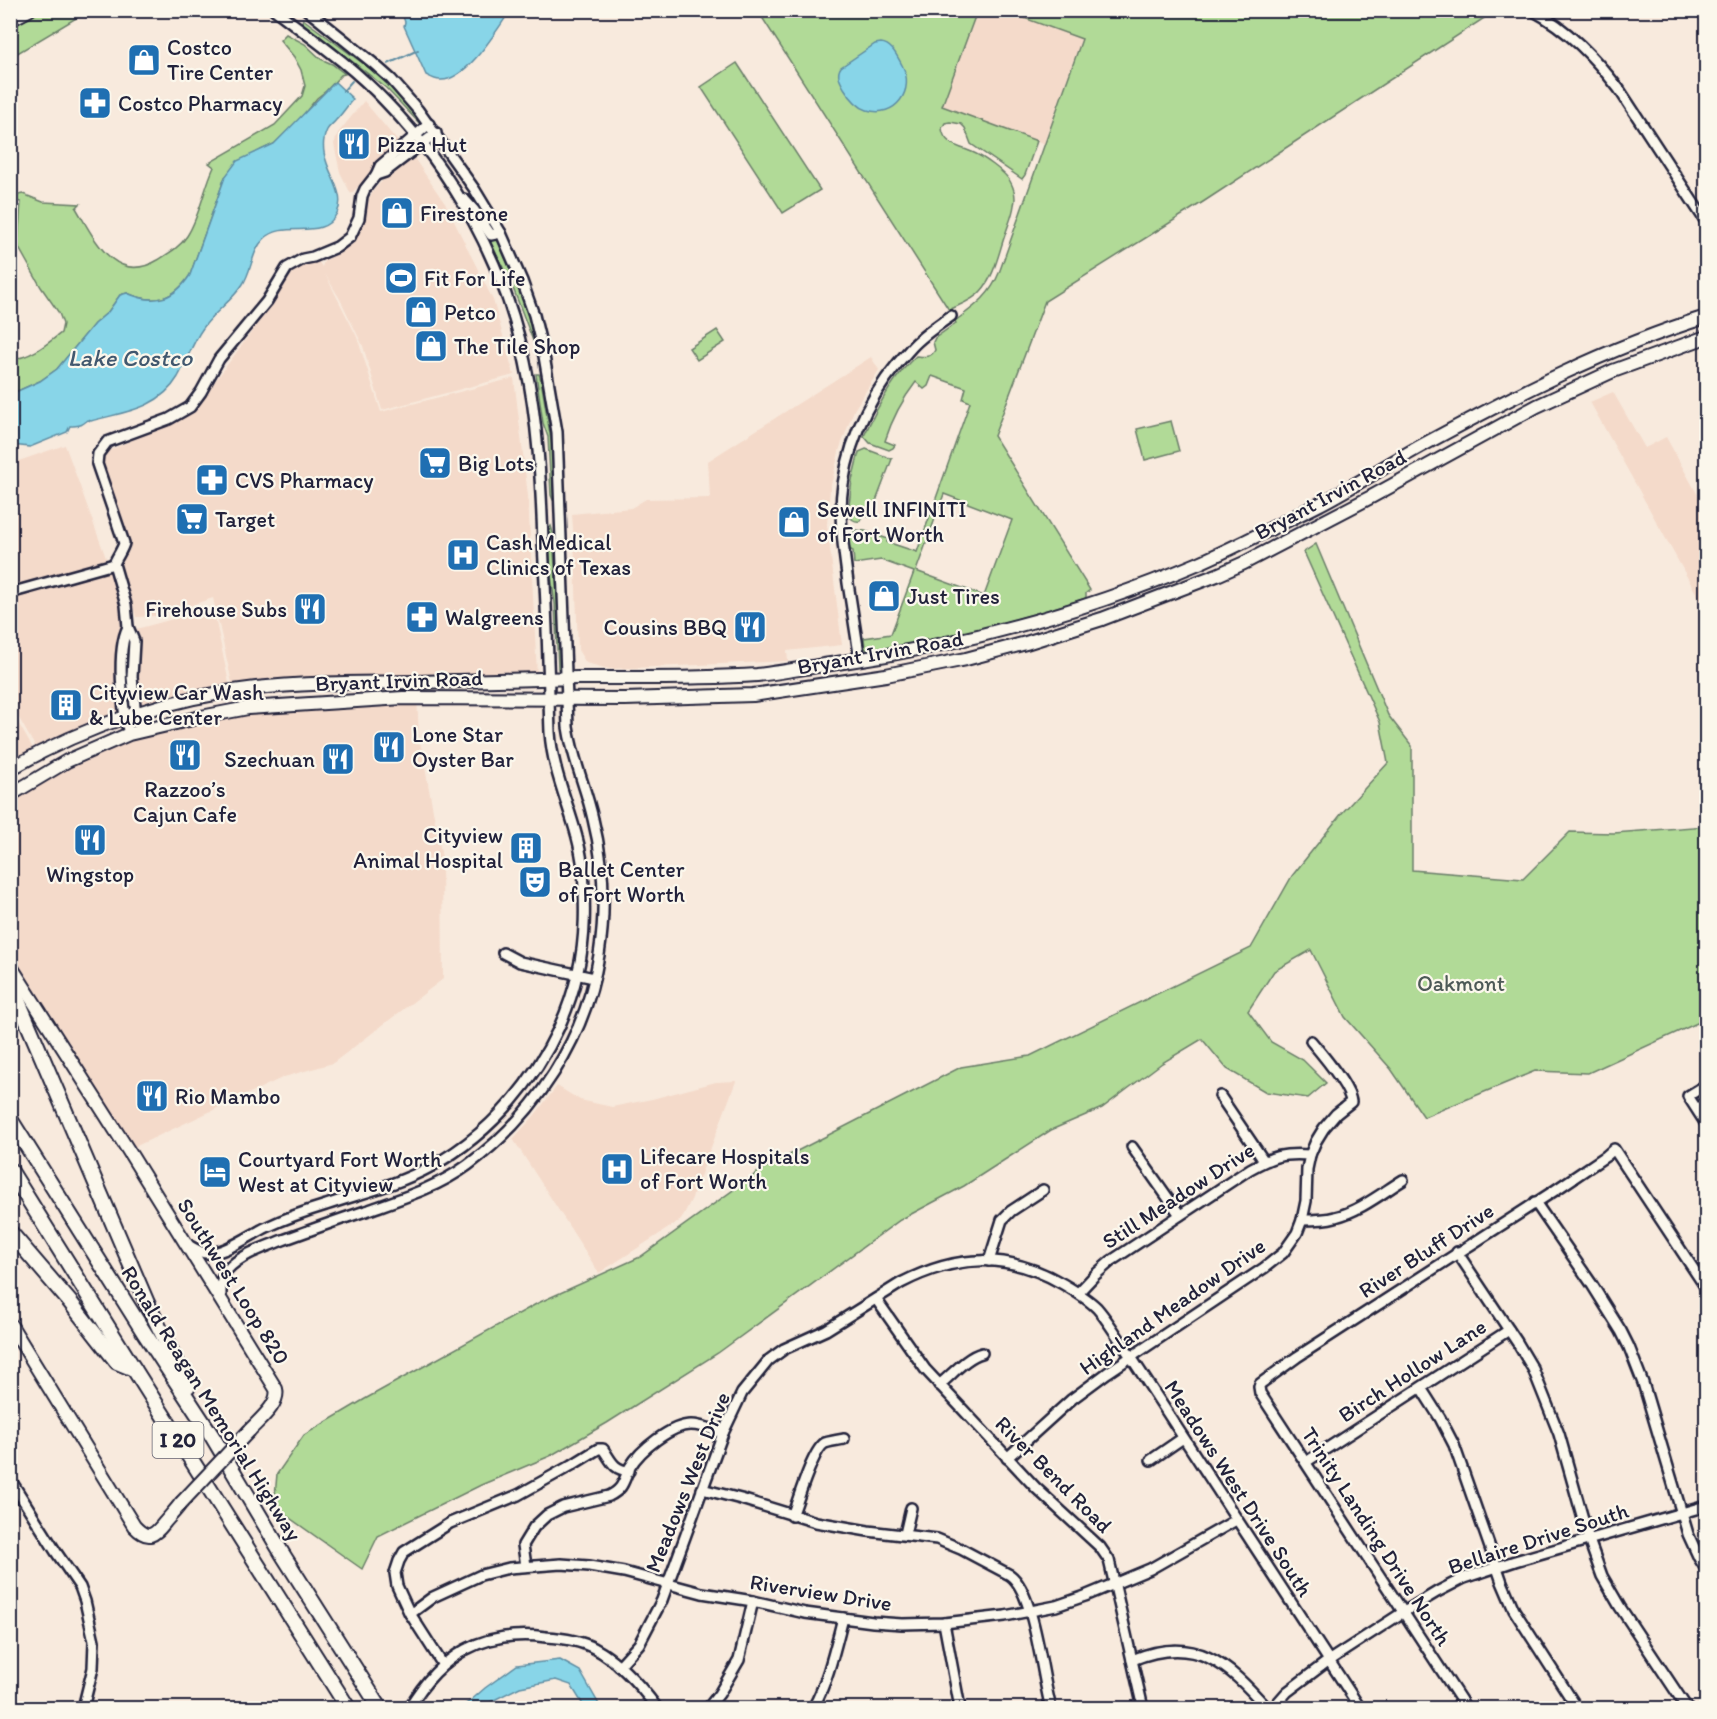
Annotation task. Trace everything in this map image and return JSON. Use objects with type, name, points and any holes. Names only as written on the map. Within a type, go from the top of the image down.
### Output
[{"type":"highway","points":[[10,982],[159,1329],[186,1383],[207,1418],[212,1436]]},
{"type":"highway","name":"Ronald Reagan Memorial Highway","points":[[10,1119],[212,1436],[283,1556],[380,1708]]},
{"type":"highway","name":"I 20","points":[[10,1170],[348,1708]]},
{"type":"highway","points":[[10,1232],[117,1362],[134,1369]]},
{"type":"main road","points":[[10,20],[29,10]]},
{"type":"main road","name":"Bryant Irvin Road","points":[[10,769],[62,742],[124,717],[207,696],[260,687],[760,674],[860,660],[998,631],[1084,605],[1198,563],[1323,502],[1498,405],[1606,354],[1655,334],[1707,317]]},
{"type":"main road","name":"Bryant Irvin Road","points":[[10,795],[67,760],[135,732],[201,717],[262,707],[403,698],[625,699],[753,695],[886,675],[993,652],[1077,628],[1216,575],[1283,543],[1537,406],[1613,371],[1707,337]]},
{"type":"main road","points":[[1606,354],[1613,371]]},
{"type":"main road","points":[[1464,444],[1474,427],[1491,414],[1498,405]]},
{"type":"main road","points":[[1437,460],[1442,451],[1462,433],[1468,421]]},
{"type":"main road","points":[[915,650],[938,665],[957,641]]},
{"type":"main road","points":[[838,683],[855,669],[860,660],[870,668],[886,675]]},
{"type":"main road","points":[[708,676],[710,696]]},
{"type":"main road","name":"Southwest Loop 820","points":[[10,965],[186,1243],[271,1380],[277,1395],[274,1404],[181,1503],[156,1533],[144,1534],[134,1526],[10,1324]]},
{"type":"street","points":[[186,1243],[204,1253],[218,1252],[285,1219],[416,1174],[448,1156],[479,1132],[522,1089],[539,1065],[567,1006],[578,974],[582,950],[584,914],[579,844],[555,767],[550,733],[542,513],[536,431],[525,359],[513,314],[503,284],[456,191],[422,144],[384,99],[351,68],[275,10]]},
{"type":"street","points":[[221,1300],[222,1280],[229,1267],[237,1262],[275,1243],[433,1186],[468,1166],[505,1134],[535,1100],[566,1053],[594,978],[602,928],[603,907],[598,841],[588,798],[571,746],[567,698],[557,432],[544,356],[534,315],[501,233],[476,190],[436,133],[385,74],[362,52],[307,10]]},
{"type":"street","points":[[1532,10],[1562,30],[1603,68],[1707,222]]},
{"type":"street","points":[[135,732],[137,714],[132,677],[135,647],[128,627],[126,605],[114,564],[124,543],[98,464],[98,454],[107,442],[169,419],[190,407],[219,359],[267,301],[287,268],[303,259],[337,247],[350,237],[359,218],[365,189],[380,166],[429,124]]},
{"type":"street","points":[[376,175],[385,172],[436,133]]},
{"type":"street","points":[[456,191],[473,208],[491,235],[501,233]]},
{"type":"street","points":[[860,660],[842,525],[843,484],[849,459],[868,407],[882,383],[912,347],[951,316]]},
{"type":"street","points":[[525,359],[544,356]]},
{"type":"street","points":[[542,513],[560,511]]},
{"type":"street","points":[[10,593],[114,564]]},
{"type":"street","points":[[128,627],[123,637],[124,717],[135,732]]},
{"type":"street","points":[[122,674],[132,677]]},
{"type":"street","points":[[579,844],[598,841]]},
{"type":"street","points":[[503,953],[520,962],[594,978]]},
{"type":"street","name":"Highland Meadow Drive","points":[[1007,1458],[1072,1399],[1107,1372],[1264,1268],[1289,1246],[1302,1220],[1306,1201],[1307,1169],[1316,1141],[1336,1114],[1352,1102],[1323,1054],[1311,1041]]},
{"type":"street","points":[[1707,1085],[1688,1096],[1707,1124]]},
{"type":"street","points":[[522,1089],[535,1100]]},
{"type":"street","points":[[1220,1096],[1264,1161]]},
{"type":"street","points":[[1132,1147],[1180,1215]]},
{"type":"street","name":"River Bluff Drive","points":[[1260,1384],[1297,1357],[1614,1149],[1707,1288]]},
{"type":"street","name":"Still Meadow Drive","points":[[1078,1293],[1111,1262],[1264,1161],[1279,1155],[1310,1155]]},
{"type":"street","points":[[1302,1220],[1336,1217],[1365,1204],[1403,1180]]},
{"type":"street","points":[[387,1185],[390,1203]]},
{"type":"street","points":[[989,1260],[1002,1220],[1011,1211],[1043,1190]]},
{"type":"street","points":[[1535,1202],[1591,1283],[1621,1330],[1629,1347],[1643,1383],[1688,1534],[1707,1569]]},
{"type":"street","points":[[1457,1252],[1533,1369],[1552,1413],[1598,1567],[1614,1597],[1687,1708]]},
{"type":"street","name":"Meadows West Drive","points":[[619,1666],[639,1644],[662,1600],[723,1433],[742,1393],[769,1360],[784,1349],[826,1330],[901,1283],[936,1267],[957,1262],[989,1260],[1038,1270],[1078,1293]]},
{"type":"street","name":"Meadows West Drive South","points":[[1078,1293],[1106,1320],[1360,1708]]},
{"type":"street","name":"River Bend Road","points":[[876,1299],[924,1369],[1036,1488],[1100,1547],[1109,1560],[1143,1708]]},
{"type":"street","name":"Birch Hollow Lane","points":[[1306,1462],[1509,1330]]},
{"type":"street","points":[[939,1385],[967,1361],[982,1353]]},
{"type":"street","name":"Trinity Landing Drive North","points":[[1260,1384],[1260,1393],[1466,1708]]},
{"type":"street","points":[[1421,1388],[1454,1445],[1514,1610],[1576,1708]]},
{"type":"street","points":[[526,1566],[523,1545],[534,1527],[547,1515],[562,1507],[616,1493],[639,1455],[670,1431],[680,1426],[698,1425],[723,1433]]},
{"type":"street","points":[[1151,1460],[1183,1438]]},
{"type":"street","points":[[792,1516],[819,1448],[824,1444],[844,1439]]},
{"type":"street","points":[[442,1665],[410,1614],[397,1586],[395,1573],[404,1552],[450,1523],[532,1488],[598,1449],[603,1449],[611,1463],[617,1468],[628,1471]]},
{"type":"street","points":[[10,1479],[80,1587],[85,1600],[93,1641],[93,1668],[83,1708]]},
{"type":"street","points":[[702,1489],[816,1522],[943,1541],[1010,1575],[1021,1586],[1029,1611],[1051,1708]]},
{"type":"street","name":"Bellaire Drive South","points":[[1273,1708],[1287,1692],[1328,1661],[1402,1613],[1464,1578],[1707,1506]]},
{"type":"street","points":[[905,1534],[911,1508]]},
{"type":"street","name":"Riverview Drive","points":[[410,1614],[433,1597],[481,1575],[501,1569],[561,1563],[624,1572],[702,1593],[753,1601],[805,1613],[902,1624],[944,1623],[1005,1616],[1076,1599],[1150,1569],[1236,1520]]},
{"type":"street","points":[[708,1708],[739,1660],[753,1601]]},
{"type":"street","points":[[813,1708],[834,1654],[843,1618]]},
{"type":"street","points":[[944,1623],[960,1708]]},
{"type":"street","points":[[409,1708],[429,1678],[442,1665],[462,1651],[475,1645],[515,1635],[569,1639],[593,1648],[619,1666],[635,1681],[657,1708]]},
{"type":"street","points":[[1132,1660],[1144,1655],[1171,1650],[1202,1655],[1238,1676],[1266,1708]]},
{"type":"shaded area","points":[[977,11],[1005,11],[1082,39],[1044,144],[942,106]]},
{"type":"shaded area","points":[[364,101],[399,143],[351,194],[340,172],[334,144],[338,133]]},
{"type":"shaded area","points":[[414,158],[446,205],[493,300],[514,375],[382,410],[363,346],[325,274],[357,337],[381,412],[514,378],[528,496],[537,675],[233,687],[213,598],[158,616],[136,617],[120,563],[130,549],[102,464],[104,453],[197,410],[211,387],[275,300],[288,276],[303,265],[318,261],[322,267],[324,261],[340,253],[355,241],[373,191],[384,179]]},
{"type":"shaded area","points":[[871,357],[879,370],[854,410],[840,448],[830,489],[827,525],[842,645],[787,651],[788,661],[609,669],[586,663],[578,650],[572,514],[631,508],[646,499],[710,498],[708,461]]},
{"type":"shaded area","points":[[1613,392],[1645,448],[1666,437],[1706,510],[1706,611],[1590,402]]},
{"type":"shaded area","points":[[65,445],[110,569],[122,611],[122,633],[213,608],[230,688],[37,750],[11,704],[10,464]]},
{"type":"shaded area","points":[[417,698],[419,736],[442,858],[443,979],[333,1063],[284,1077],[128,1150],[11,965],[11,795],[67,761],[201,717]]},
{"type":"shaded area","points":[[10,709],[34,750],[10,764]]},
{"type":"shaded area","name":"Lifecare Hospitals of Fort Worth","points":[[736,1081],[692,1198],[681,1220],[599,1273],[513,1139],[557,1086],[580,1100],[612,1107],[716,1082]]},
{"type":"green space","points":[[41,11],[88,11],[11,57],[11,27]]},
{"type":"green space","points":[[758,11],[977,11],[942,106],[1037,141],[1022,179],[971,144],[961,124],[945,123],[942,128],[945,138],[949,141],[976,154],[1000,170],[1009,179],[1014,194],[1013,212],[993,271],[978,294],[949,310]]},
{"type":"green space","points":[[1005,11],[1495,11],[1203,202],[1045,301],[994,436],[1090,590],[1086,593],[1086,598],[1033,614],[952,636],[870,653],[865,648],[864,638],[891,634],[914,572],[881,560],[854,564],[853,551],[849,549],[848,537],[855,530],[865,531],[888,539],[887,542],[917,552],[970,402],[963,399],[966,388],[932,376],[928,386],[924,389],[916,382],[898,410],[885,441],[895,445],[893,448],[889,450],[870,443],[864,436],[880,403],[900,373],[916,356],[929,356],[935,350],[933,342],[935,338],[956,323],[955,321],[981,300],[995,281],[1082,39]],"holes":[[[944,494],[1012,520],[984,596],[916,571]]]},
{"type":"green space","points":[[303,19],[380,76],[418,116],[420,124],[386,88],[302,22]]},
{"type":"green space","points":[[286,34],[305,44],[321,59],[345,74],[341,75],[317,98],[299,120],[274,144],[261,150],[225,177],[190,275],[177,290],[163,298],[155,299],[146,299],[127,293],[120,295],[108,312],[94,324],[57,369],[40,381],[11,394],[10,359],[31,354],[61,333],[63,324],[59,313],[19,248],[21,202],[16,201],[18,195],[23,194],[43,202],[80,204],[76,208],[90,232],[108,255],[118,263],[130,267],[143,266],[158,260],[174,250],[187,236],[199,211],[214,167],[209,163],[275,125],[302,96],[305,86],[301,70],[280,40]]},
{"type":"green space","points":[[737,63],[820,190],[783,213],[701,87]]},
{"type":"green space","points":[[487,235],[497,239],[522,296],[535,338],[535,346],[513,288]]},
{"type":"green space","points":[[717,330],[725,342],[697,360],[689,348]]},
{"type":"green space","points":[[536,374],[539,374],[541,380],[553,452],[555,501],[551,495],[548,437],[543,423]]},
{"type":"green space","points":[[1171,421],[1179,451],[1145,460],[1137,429]]},
{"type":"green space","points":[[866,449],[892,459],[870,517],[863,515],[860,521],[856,521],[848,514],[852,480],[859,452]]},
{"type":"green space","points":[[551,526],[561,650],[560,672],[550,568],[549,529]]},
{"type":"green space","name":"Oakmont","points":[[1316,544],[1388,715],[1412,746],[1412,870],[1523,879],[1570,832],[1614,833],[1706,826],[1706,1019],[1588,1073],[1535,1071],[1424,1117],[1391,1069],[1345,1017],[1311,950],[1274,971],[1248,1011],[1271,1042],[1303,1060],[1326,1083],[1308,1098],[1266,1092],[1227,1069],[1202,1039],[1162,1063],[1102,1108],[1051,1130],[964,1186],[900,1220],[718,1353],[607,1423],[550,1456],[481,1485],[378,1536],[362,1569],[274,1507],[277,1474],[304,1435],[538,1303],[640,1257],[764,1168],[961,1067],[1030,1056],[1251,948],[1292,876],[1342,813],[1388,763],[1380,722],[1304,552]]},
{"type":"water","points":[[401,11],[444,11],[452,15],[470,14],[477,11],[510,11],[489,42],[470,64],[460,73],[440,80],[426,75],[404,26]]},
{"type":"water","points":[[881,43],[891,48],[896,54],[906,74],[906,84],[904,93],[894,106],[877,112],[863,109],[854,101],[841,83],[839,72],[841,67],[875,44]]},
{"type":"water","name":"Lake Costco","points":[[335,82],[353,99],[328,129],[324,141],[324,153],[336,184],[340,204],[330,222],[313,229],[282,230],[264,239],[257,249],[243,284],[203,328],[170,388],[151,403],[128,412],[70,426],[67,432],[30,447],[11,445],[11,394],[40,381],[57,369],[94,324],[108,312],[120,295],[127,293],[146,299],[155,299],[163,298],[177,290],[190,275],[225,177],[237,161],[274,144]]},
{"type":"water","points":[[560,1660],[580,1671],[601,1708],[585,1708],[571,1685],[556,1680],[520,1687],[480,1708],[459,1708],[517,1665]]},
{"type":"waterway","points":[[388,64],[418,50]]},
{"type":"waterway","points":[[343,91],[352,81]]},
{"type":"place","name":"Costco Tire Center","points":[[144,60]]},
{"type":"place","name":"Costco Pharmacy","points":[[95,103]]},
{"type":"place","name":"Pizza Hut","points":[[354,144]]},
{"type":"place","name":"Firestone","points":[[397,213]]},
{"type":"place","name":"Fit For Life","points":[[401,278]]},
{"type":"place","name":"Petco","points":[[421,312]]},
{"type":"place","name":"The Tile Shop","points":[[431,346]]},
{"type":"place","name":"Big Lots","points":[[435,463]]},
{"type":"place","name":"CVS Pharmacy","points":[[212,480]]},
{"type":"place","name":"Target","points":[[192,519]]},
{"type":"place","name":"Sewell INFINITI of Fort Worth","points":[[794,522]]},
{"type":"place","name":"Cash Medical Clinics of Texas","points":[[463,555]]},
{"type":"place","name":"Just Tires","points":[[884,596]]},
{"type":"place","name":"Firehouse Subs","points":[[310,609]]},
{"type":"place","name":"Walgreens","points":[[422,617]]},
{"type":"place","name":"Cousins BBQ","points":[[750,627]]},
{"type":"place","name":"Cityview Car Wash & Lube Center","points":[[66,705]]},
{"type":"place","name":"Lone Star Oyster Bar","points":[[389,747]]},
{"type":"place","name":"Razzoo’s Cajun Cafe","points":[[185,755]]},
{"type":"place","name":"Szechuan","points":[[338,759]]},
{"type":"place","name":"Wingstop","points":[[90,840]]},
{"type":"place","name":"Cityview Animal Hospital","points":[[526,848]]},
{"type":"place","name":"Ballet Center of Fort Worth","points":[[535,882]]},
{"type":"place","name":"Rio Mambo","points":[[152,1096]]},
{"type":"place","name":"Lifecare Hospitals of Fort Worth","points":[[617,1169]]},
{"type":"place","name":"Courtyard Fort Worth West at Cityview","points":[[215,1172]]}]
